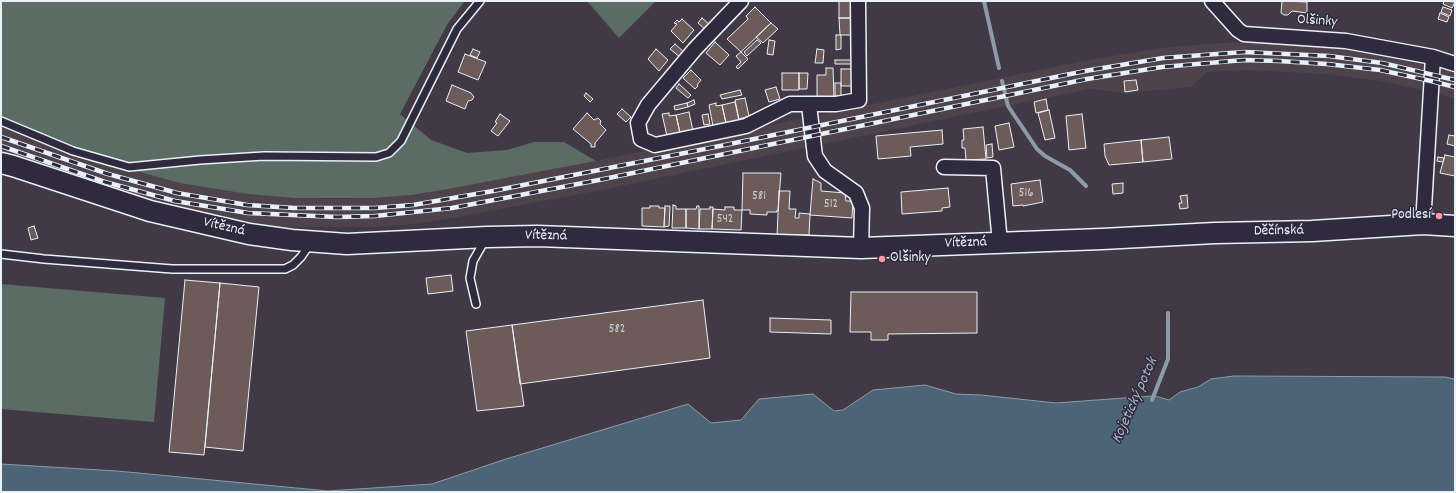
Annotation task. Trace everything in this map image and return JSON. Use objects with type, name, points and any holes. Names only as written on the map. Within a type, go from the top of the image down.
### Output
[{"type":"main road","name":"Vítězná","points":[[1,163],[150,211],[249,234],[312,242],[347,244],[536,236],[861,248],[1102,239]]},
{"type":"main road","name":"Děčínská","points":[[1102,239],[1215,233],[1312,231],[1423,224],[1455,226]]},
{"type":"street","points":[[741,1],[695,49],[648,105],[638,124],[641,139],[655,145],[746,126],[790,104],[836,104],[859,100],[858,1]]},
{"type":"street","name":"Olšinky","points":[[1212,1],[1238,30],[1244,34],[1346,41],[1433,57]]},
{"type":"street","points":[[1423,224],[1433,57],[1455,64]]},
{"type":"street","points":[[809,105],[815,156],[826,172],[856,193],[862,208],[861,248]]},
{"type":"street","points":[[944,167],[993,168],[1000,243]]},
{"type":"lane","points":[[1,121],[73,151],[129,167],[200,160],[264,156],[376,157],[389,153],[401,141],[457,29],[480,1]]},
{"type":"lane","points":[[476,304],[470,278],[473,261],[487,237]]},
{"type":"lane","points":[[1,254],[51,260],[172,269],[285,269],[293,265],[301,257],[312,242]]},
{"type":"shaded area","points":[[1244,42],[1330,45],[1384,53],[1455,69],[1455,99],[1428,91],[1379,81],[1327,74],[1245,70],[1207,72],[1191,87],[1124,93],[1089,89],[601,190],[453,218],[416,224],[376,227],[293,227],[245,224],[173,212],[1,157],[1,126],[111,164],[248,194],[294,198],[337,199],[412,195],[596,161],[1083,61],[1161,48]]},
{"type":"green space","points":[[1,1],[465,1],[448,23],[400,114],[431,140],[467,153],[507,150],[534,142],[564,142],[596,161],[412,195],[374,198],[294,198],[248,194],[180,183],[111,164],[1,126]]},
{"type":"green space","points":[[587,1],[656,1],[619,38]]},
{"type":"green space","points":[[1,284],[165,298],[154,422],[1,409]]},
{"type":"water","points":[[1234,376],[1445,377],[1455,379],[1455,492],[1,492],[1,464],[117,471],[328,491],[432,484],[506,459],[688,404],[711,423],[741,420],[759,399],[813,394],[834,411],[843,410],[873,390],[925,385],[956,394],[981,395],[1056,403],[1155,396],[1169,400],[1180,392],[1198,387],[1211,379]]},
{"type":"building","points":[[839,1],[853,1],[854,18],[839,18]]},
{"type":"building","points":[[1282,1],[1307,2],[1307,13],[1292,11],[1288,15],[1284,15],[1281,13]]},
{"type":"building","points":[[1444,1],[1455,2],[1452,8],[1443,4]]},
{"type":"building","points":[[755,7],[771,23],[741,52],[727,39],[748,19],[746,16]]},
{"type":"building","points":[[1443,7],[1452,10],[1450,16],[1441,12]]},
{"type":"building","points":[[1440,13],[1449,17],[1447,22],[1438,19]]},
{"type":"building","points":[[702,18],[710,25],[706,30],[698,23]]},
{"type":"building","points":[[839,18],[854,18],[854,35],[840,35]]},
{"type":"building","points":[[682,19],[694,30],[683,43],[671,31],[677,24],[674,23],[677,20],[679,22]]},
{"type":"building","points":[[771,23],[778,29],[763,43],[756,37]]},
{"type":"building","points":[[836,35],[841,35],[841,49],[836,50]]},
{"type":"building","points":[[757,40],[761,43],[747,56],[744,52]]},
{"type":"building","points":[[769,40],[775,41],[773,55],[767,54]]},
{"type":"building","points":[[715,42],[729,55],[720,65],[706,53]]},
{"type":"building","points":[[675,44],[685,53],[681,58],[670,49]]},
{"type":"building","points":[[473,49],[480,52],[477,58],[470,55]]},
{"type":"building","points":[[656,49],[668,60],[659,71],[648,59]]},
{"type":"building","points":[[817,49],[824,50],[823,63],[815,63]]},
{"type":"building","points":[[741,52],[748,59],[738,69],[736,67],[741,62],[736,56]]},
{"type":"building","points":[[465,54],[486,62],[478,80],[458,72]]},
{"type":"building","points":[[835,60],[858,60],[858,64],[835,64]]},
{"type":"building","points":[[826,68],[833,68],[834,98],[817,98],[817,75],[826,75]]},
{"type":"building","points":[[841,69],[855,69],[855,86],[841,86]]},
{"type":"building","points":[[691,70],[701,80],[695,89],[683,78]]},
{"type":"building","points":[[782,73],[799,73],[799,90],[782,90]]},
{"type":"building","points":[[799,73],[808,73],[807,89],[799,89]]},
{"type":"building","points":[[1136,80],[1138,90],[1125,92],[1124,81]]},
{"type":"building","points":[[835,83],[841,83],[841,96],[835,96]]},
{"type":"building","points":[[679,84],[691,95],[688,98],[676,88]]},
{"type":"building","points":[[452,85],[471,93],[474,97],[472,100],[468,101],[465,109],[446,101]]},
{"type":"building","points":[[776,87],[780,99],[769,102],[765,90]]},
{"type":"building","points":[[740,90],[742,95],[722,99],[720,95]]},
{"type":"building","points":[[586,93],[593,99],[590,102],[584,96]]},
{"type":"building","points":[[745,98],[749,116],[739,119],[735,100]]},
{"type":"building","points":[[1046,99],[1048,110],[1036,113],[1034,102]]},
{"type":"building","points":[[694,100],[695,104],[688,107],[687,103]]},
{"type":"building","points":[[735,102],[739,121],[726,123],[722,105]]},
{"type":"building","points":[[687,103],[688,107],[675,110],[674,106]]},
{"type":"building","points":[[716,103],[716,106],[722,105],[726,123],[713,126],[709,105]]},
{"type":"building","points":[[622,109],[631,117],[626,122],[617,114]]},
{"type":"building","points":[[1049,110],[1055,138],[1045,140],[1038,113]]},
{"type":"building","points":[[689,112],[693,131],[680,133],[676,115]]},
{"type":"building","points":[[587,113],[594,120],[598,118],[601,121],[600,124],[606,130],[595,143],[595,147],[591,147],[591,144],[573,129]]},
{"type":"building","points":[[669,113],[669,116],[676,115],[680,133],[667,136],[662,114]]},
{"type":"building","points":[[500,114],[510,121],[498,136],[491,131],[497,123],[495,122]]},
{"type":"building","points":[[708,114],[710,124],[704,125],[702,115]]},
{"type":"building","points":[[1082,114],[1086,148],[1069,150],[1066,116]]},
{"type":"building","points":[[1009,123],[1014,147],[999,150],[995,126]]},
{"type":"building","points":[[983,127],[986,159],[966,160],[965,148],[962,148],[962,140],[964,140],[963,129]]},
{"type":"building","points":[[942,130],[943,144],[910,147],[911,156],[878,159],[876,136]]},
{"type":"building","points":[[1449,135],[1455,136],[1455,146],[1447,144]]},
{"type":"building","points":[[1169,137],[1172,159],[1143,162],[1141,140]]},
{"type":"building","points":[[1141,140],[1143,162],[1109,165],[1105,156],[1104,144]]},
{"type":"building","points":[[992,144],[993,157],[987,158],[986,145]]},
{"type":"building","points":[[1445,155],[1455,157],[1455,176],[1440,173]]},
{"type":"building","points":[[1438,157],[1444,158],[1443,162],[1437,161]]},
{"type":"building","points":[[743,173],[781,173],[777,212],[767,212],[767,215],[750,214],[750,210],[742,210]]},
{"type":"building","points":[[813,179],[821,183],[821,191],[845,193],[846,201],[853,201],[852,218],[810,215]]},
{"type":"building","points":[[1040,180],[1043,202],[1023,206],[1013,206],[1011,184]]},
{"type":"building","points":[[1123,183],[1123,193],[1113,194],[1112,184]]},
{"type":"building","points":[[948,188],[950,207],[942,208],[942,211],[902,214],[901,192]]},
{"type":"building","points":[[779,191],[790,191],[789,209],[796,209],[795,218],[799,218],[799,213],[810,214],[809,235],[794,235],[794,237],[777,236]]},
{"type":"building","points":[[1187,195],[1188,208],[1180,209],[1179,203],[1182,203],[1180,196]]},
{"type":"building","points":[[673,205],[676,206],[676,209],[686,209],[686,228],[672,228]]},
{"type":"building","points":[[650,206],[665,208],[664,227],[642,226],[642,208],[650,208]]},
{"type":"building","points":[[665,206],[670,206],[669,226],[664,227]]},
{"type":"building","points":[[697,206],[699,206],[699,229],[686,228],[686,209],[696,209]]},
{"type":"building","points":[[710,207],[713,207],[712,229],[699,229],[700,209],[710,209]]},
{"type":"building","points":[[725,207],[734,207],[734,210],[742,210],[741,230],[712,229],[713,209],[725,210]]},
{"type":"building","points":[[34,226],[38,238],[31,240],[28,228]]},
{"type":"building","points":[[451,275],[453,291],[428,294],[426,278]]},
{"type":"building","points":[[185,280],[220,283],[204,455],[169,452]]},
{"type":"building","points":[[220,283],[259,287],[243,451],[205,447]]},
{"type":"building","points":[[851,292],[977,292],[977,333],[888,334],[888,340],[871,340],[871,332],[850,332]]},
{"type":"building","points":[[703,300],[710,358],[520,384],[512,325]]},
{"type":"building","points":[[770,318],[831,320],[831,334],[770,332]]},
{"type":"building","points":[[512,325],[524,406],[477,411],[466,331]]},
{"type":"waterway","name":"Kojetický potok","points":[[984,1],[999,68]]},
{"type":"waterway","name":"Kojetický potok","points":[[1002,81],[1008,106],[1037,149],[1045,156],[1070,170],[1086,186]]},
{"type":"waterway","name":"Kojetický potok","points":[[1152,400],[1168,359],[1168,313]]},
{"type":"railway","points":[[1,137],[108,174],[177,193],[247,205],[294,208],[375,208],[413,205],[493,191],[1085,71],[1163,58],[1244,52],[1329,56],[1382,63],[1455,80]]},
{"type":"railway","points":[[1,146],[105,182],[175,201],[248,213],[337,217],[375,216],[452,208],[599,180],[1087,79],[1162,67],[1244,60],[1327,64],[1380,70],[1455,87]]},
{"type":"place","name":"Podlesí","points":[[1439,216]]},
{"type":"place","name":"Olšinky","points":[[882,259]]}]
